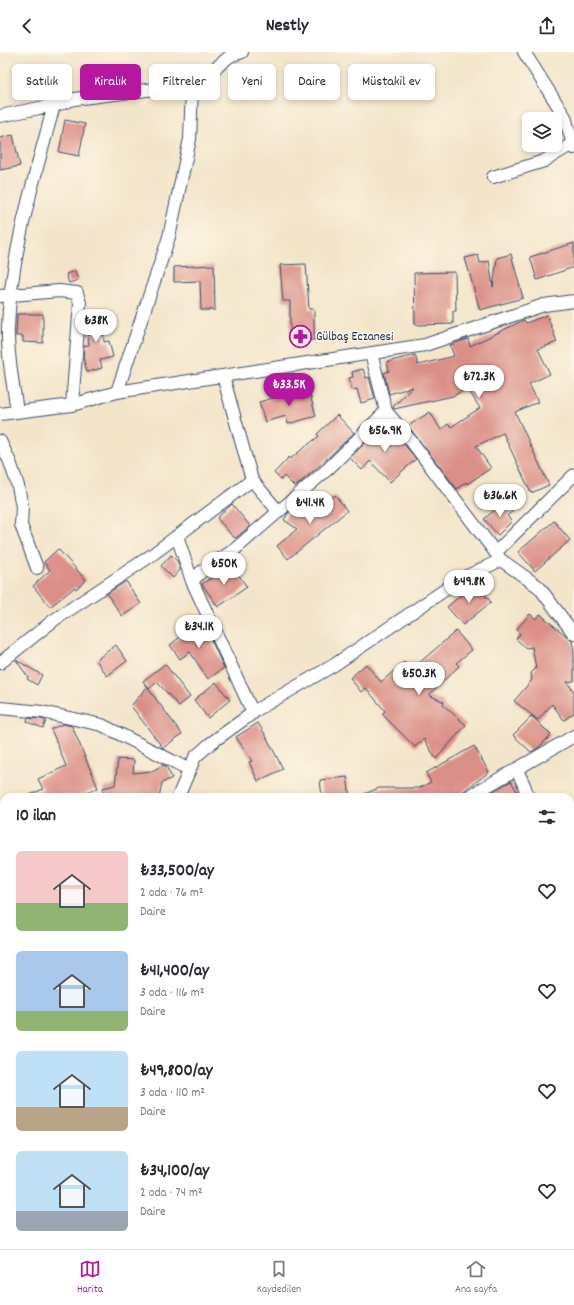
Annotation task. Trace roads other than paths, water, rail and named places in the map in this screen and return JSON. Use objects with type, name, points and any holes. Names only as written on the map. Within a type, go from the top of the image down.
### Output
[{"type":"street","points":[[220,64],[230,56],[242,52]]},
{"type":"street","points":[[493,177],[544,161],[573,146],[565,117],[524,52]]},
{"type":"street","points":[[0,116],[54,104],[54,106],[74,99],[149,90]]},
{"type":"street","points":[[117,392],[169,237],[190,139],[192,100]]},
{"type":"street","points":[[17,411],[9,354],[5,296],[54,104]]},
{"type":"street","points":[[5,296],[59,291],[77,293],[80,303],[72,405]]},
{"type":"street","points":[[0,414],[72,405],[117,392],[425,345],[544,305],[574,301]]},
{"type":"street","points":[[371,353],[386,411],[412,442],[498,556],[539,587],[574,634]]},
{"type":"street","points":[[222,376],[252,480],[278,511]]},
{"type":"street","points":[[192,581],[201,572],[234,550],[329,468],[386,411]]},
{"type":"street","points":[[0,441],[10,462],[18,486],[22,507],[21,525],[37,568]]},
{"type":"street","points":[[179,793],[188,769],[195,757],[253,713],[334,665],[461,579],[498,556],[574,475]]},
{"type":"street","points":[[0,663],[54,620],[177,536],[252,480]]},
{"type":"street","points":[[177,536],[192,581],[253,713]]},
{"type":"street","points":[[0,708],[42,712],[102,726],[188,769]]},
{"type":"street","points":[[475,793],[574,736]]},
{"type":"street","points":[[517,770],[527,793]]},
{"type":"place","name":"Gülbaş Eczanesi","points":[[300,337]]}]
